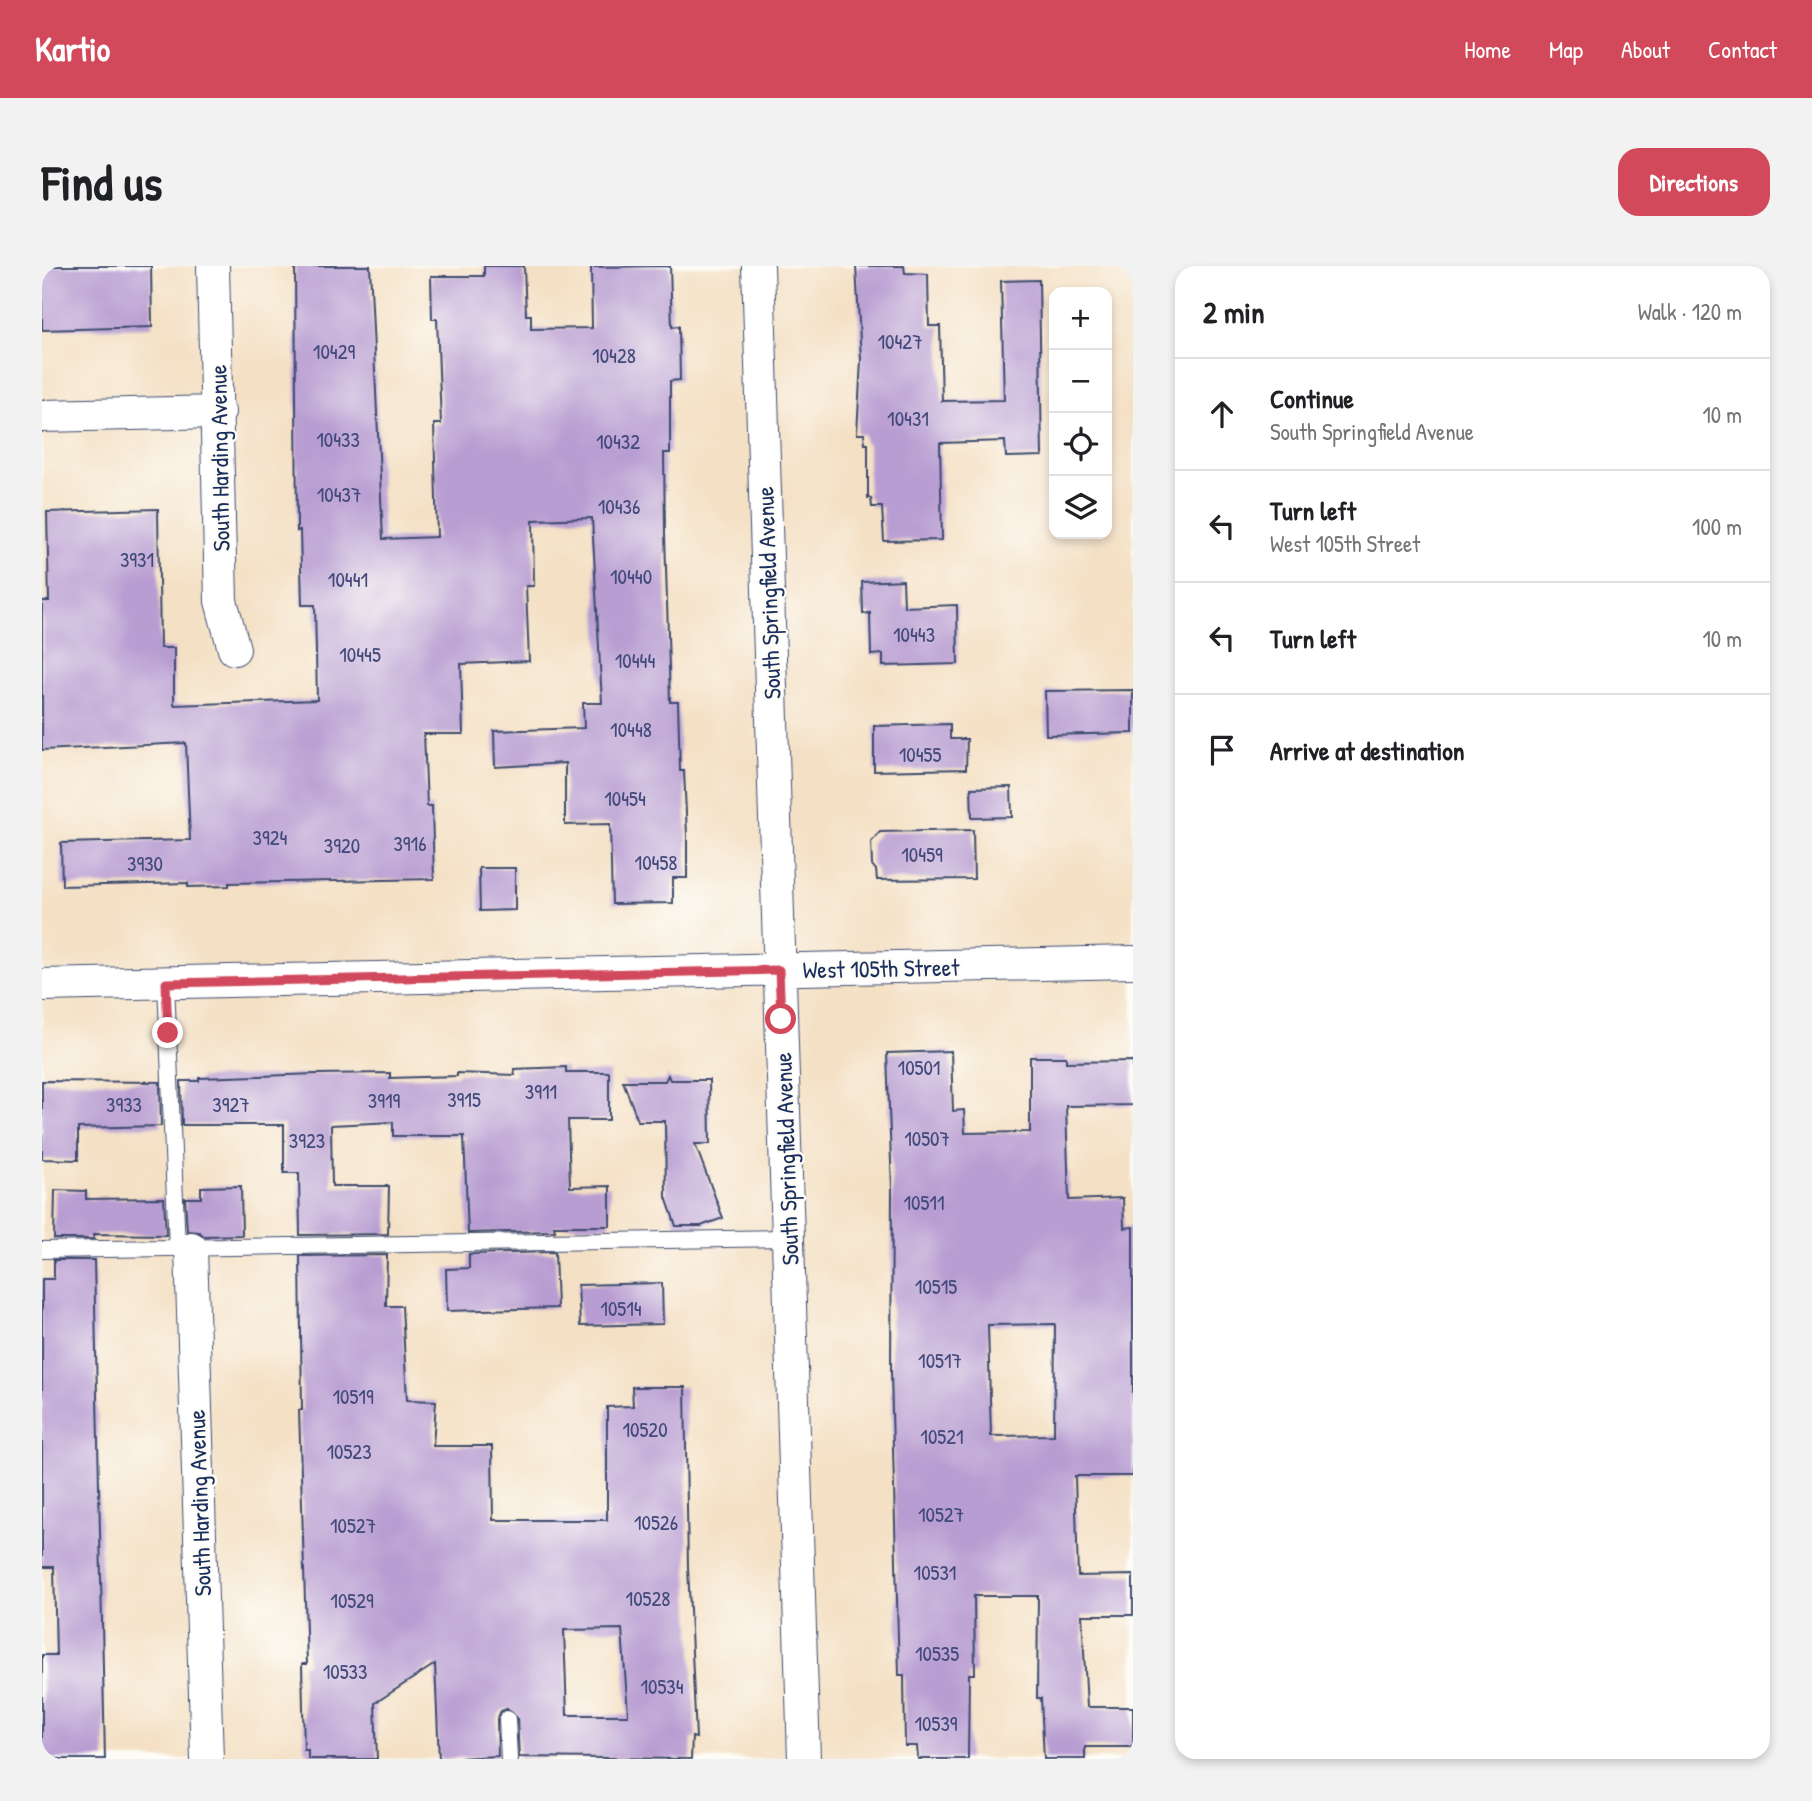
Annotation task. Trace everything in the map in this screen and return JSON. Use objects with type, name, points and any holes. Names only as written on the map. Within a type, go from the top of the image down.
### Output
[{"type":"street","name":"South Harding Avenue","points":[[213,266],[219,412],[221,601],[234,649]]},
{"type":"street","name":"South Springfield Avenue","points":[[758,266],[804,1759]]},
{"type":"street","points":[[42,416],[219,412]]},
{"type":"street","name":"West 105th Street","points":[[42,985],[1133,962]]},
{"type":"street","name":"South Harding Avenue","points":[[184,1248],[207,1759]]},
{"type":"lane","points":[[166,983],[184,1248]]},
{"type":"lane","points":[[42,1250],[788,1238]]},
{"type":"lane","points":[[507,1719],[509,1759]]},
{"type":"building","points":[[42,266],[151,266],[152,327],[42,330]]},
{"type":"building","points":[[295,266],[370,266],[383,539],[437,537],[434,424],[441,424],[437,319],[432,319],[431,276],[484,276],[484,266],[524,266],[526,315],[531,315],[531,329],[592,328],[591,267],[670,266],[672,327],[679,326],[680,380],[670,381],[670,453],[664,453],[670,702],[678,702],[680,771],[684,771],[687,835],[687,878],[673,878],[673,903],[612,904],[610,824],[565,825],[565,763],[495,767],[494,731],[584,728],[583,703],[602,703],[592,518],[533,520],[534,586],[526,586],[529,661],[461,664],[463,734],[424,734],[427,806],[432,806],[434,879],[229,883],[229,886],[188,887],[188,883],[62,886],[61,843],[190,840],[186,743],[42,750],[42,601],[49,601],[47,512],[158,509],[160,648],[174,648],[174,705],[317,700],[315,605],[302,605],[300,530],[297,531]]},
{"type":"building","points":[[856,266],[904,266],[905,273],[928,274],[929,326],[940,326],[942,401],[1004,400],[1001,281],[1039,280],[1042,456],[1006,457],[1005,441],[940,443],[942,540],[884,541],[882,507],[872,507],[871,498],[868,498],[868,444],[865,444],[864,434],[857,434],[861,360]]},
{"type":"building","points":[[903,580],[904,607],[957,605],[958,664],[883,666],[883,654],[871,655],[870,613],[863,614],[862,582]]},
{"type":"building","points":[[1133,690],[1133,733],[1046,735],[1045,691]]},
{"type":"building","points":[[950,724],[950,739],[967,739],[966,769],[874,771],[874,726]]},
{"type":"building","points":[[1011,787],[1012,817],[972,818],[971,788]]},
{"type":"building","points":[[973,830],[974,879],[877,880],[876,870],[872,865],[871,842],[880,832]]},
{"type":"building","points":[[479,868],[515,868],[515,910],[480,911]]},
{"type":"building","points":[[951,1051],[953,1111],[964,1110],[965,1133],[1030,1132],[1030,1057],[1066,1057],[1066,1062],[1133,1061],[1133,1105],[1066,1106],[1069,1200],[1123,1198],[1124,1228],[1133,1227],[1133,1476],[1075,1476],[1078,1576],[1133,1575],[1133,1615],[1082,1615],[1087,1707],[1133,1707],[1133,1747],[1085,1747],[1085,1759],[1044,1759],[1041,1698],[1037,1698],[1038,1596],[974,1596],[975,1674],[969,1674],[968,1759],[918,1759],[917,1746],[905,1746],[904,1675],[899,1675],[891,1373],[892,1189],[887,1053]],"holes":[[[1055,1324],[1054,1435],[991,1436],[988,1325]]]},
{"type":"building","points":[[566,1067],[566,1072],[609,1072],[609,1120],[568,1120],[570,1187],[610,1186],[610,1226],[554,1226],[555,1231],[468,1233],[464,1136],[393,1136],[393,1122],[331,1125],[332,1186],[389,1186],[388,1234],[300,1235],[299,1173],[284,1173],[284,1125],[182,1125],[181,1081],[199,1081],[199,1078],[390,1073],[390,1078],[457,1076],[457,1073],[515,1075],[514,1069]]},
{"type":"building","points":[[668,1075],[670,1080],[709,1080],[710,1144],[695,1144],[723,1218],[701,1226],[676,1226],[666,1197],[665,1121],[638,1121],[623,1081],[665,1081]]},
{"type":"building","points":[[42,1081],[160,1082],[161,1126],[78,1128],[78,1160],[42,1159]]},
{"type":"building","points":[[241,1186],[242,1235],[204,1236],[199,1232],[187,1231],[185,1198],[201,1198],[201,1187]]},
{"type":"building","points":[[55,1190],[86,1191],[86,1199],[164,1198],[166,1235],[94,1234],[94,1239],[54,1239]]},
{"type":"building","points":[[555,1252],[557,1308],[447,1311],[446,1269],[469,1268],[469,1254]]},
{"type":"building","points":[[387,1255],[386,1306],[402,1306],[407,1400],[436,1401],[433,1446],[492,1446],[493,1520],[607,1520],[607,1407],[633,1406],[632,1387],[685,1387],[688,1567],[696,1738],[692,1737],[691,1759],[519,1757],[517,1718],[507,1709],[501,1711],[497,1719],[498,1756],[439,1759],[435,1664],[375,1703],[377,1759],[308,1759],[308,1750],[304,1750],[302,1664],[307,1664],[299,1410],[302,1410],[300,1256]],"holes":[[[622,1629],[628,1715],[567,1715],[564,1630]]]},
{"type":"building","points":[[54,1260],[94,1260],[105,1759],[42,1759],[42,1655],[56,1655],[54,1567],[42,1567],[42,1279],[54,1279]]},
{"type":"building","points":[[662,1283],[663,1324],[580,1326],[578,1285]]},
{"type":"route","points":[[168,1033],[166,983],[779,970],[781,1019]]}]
